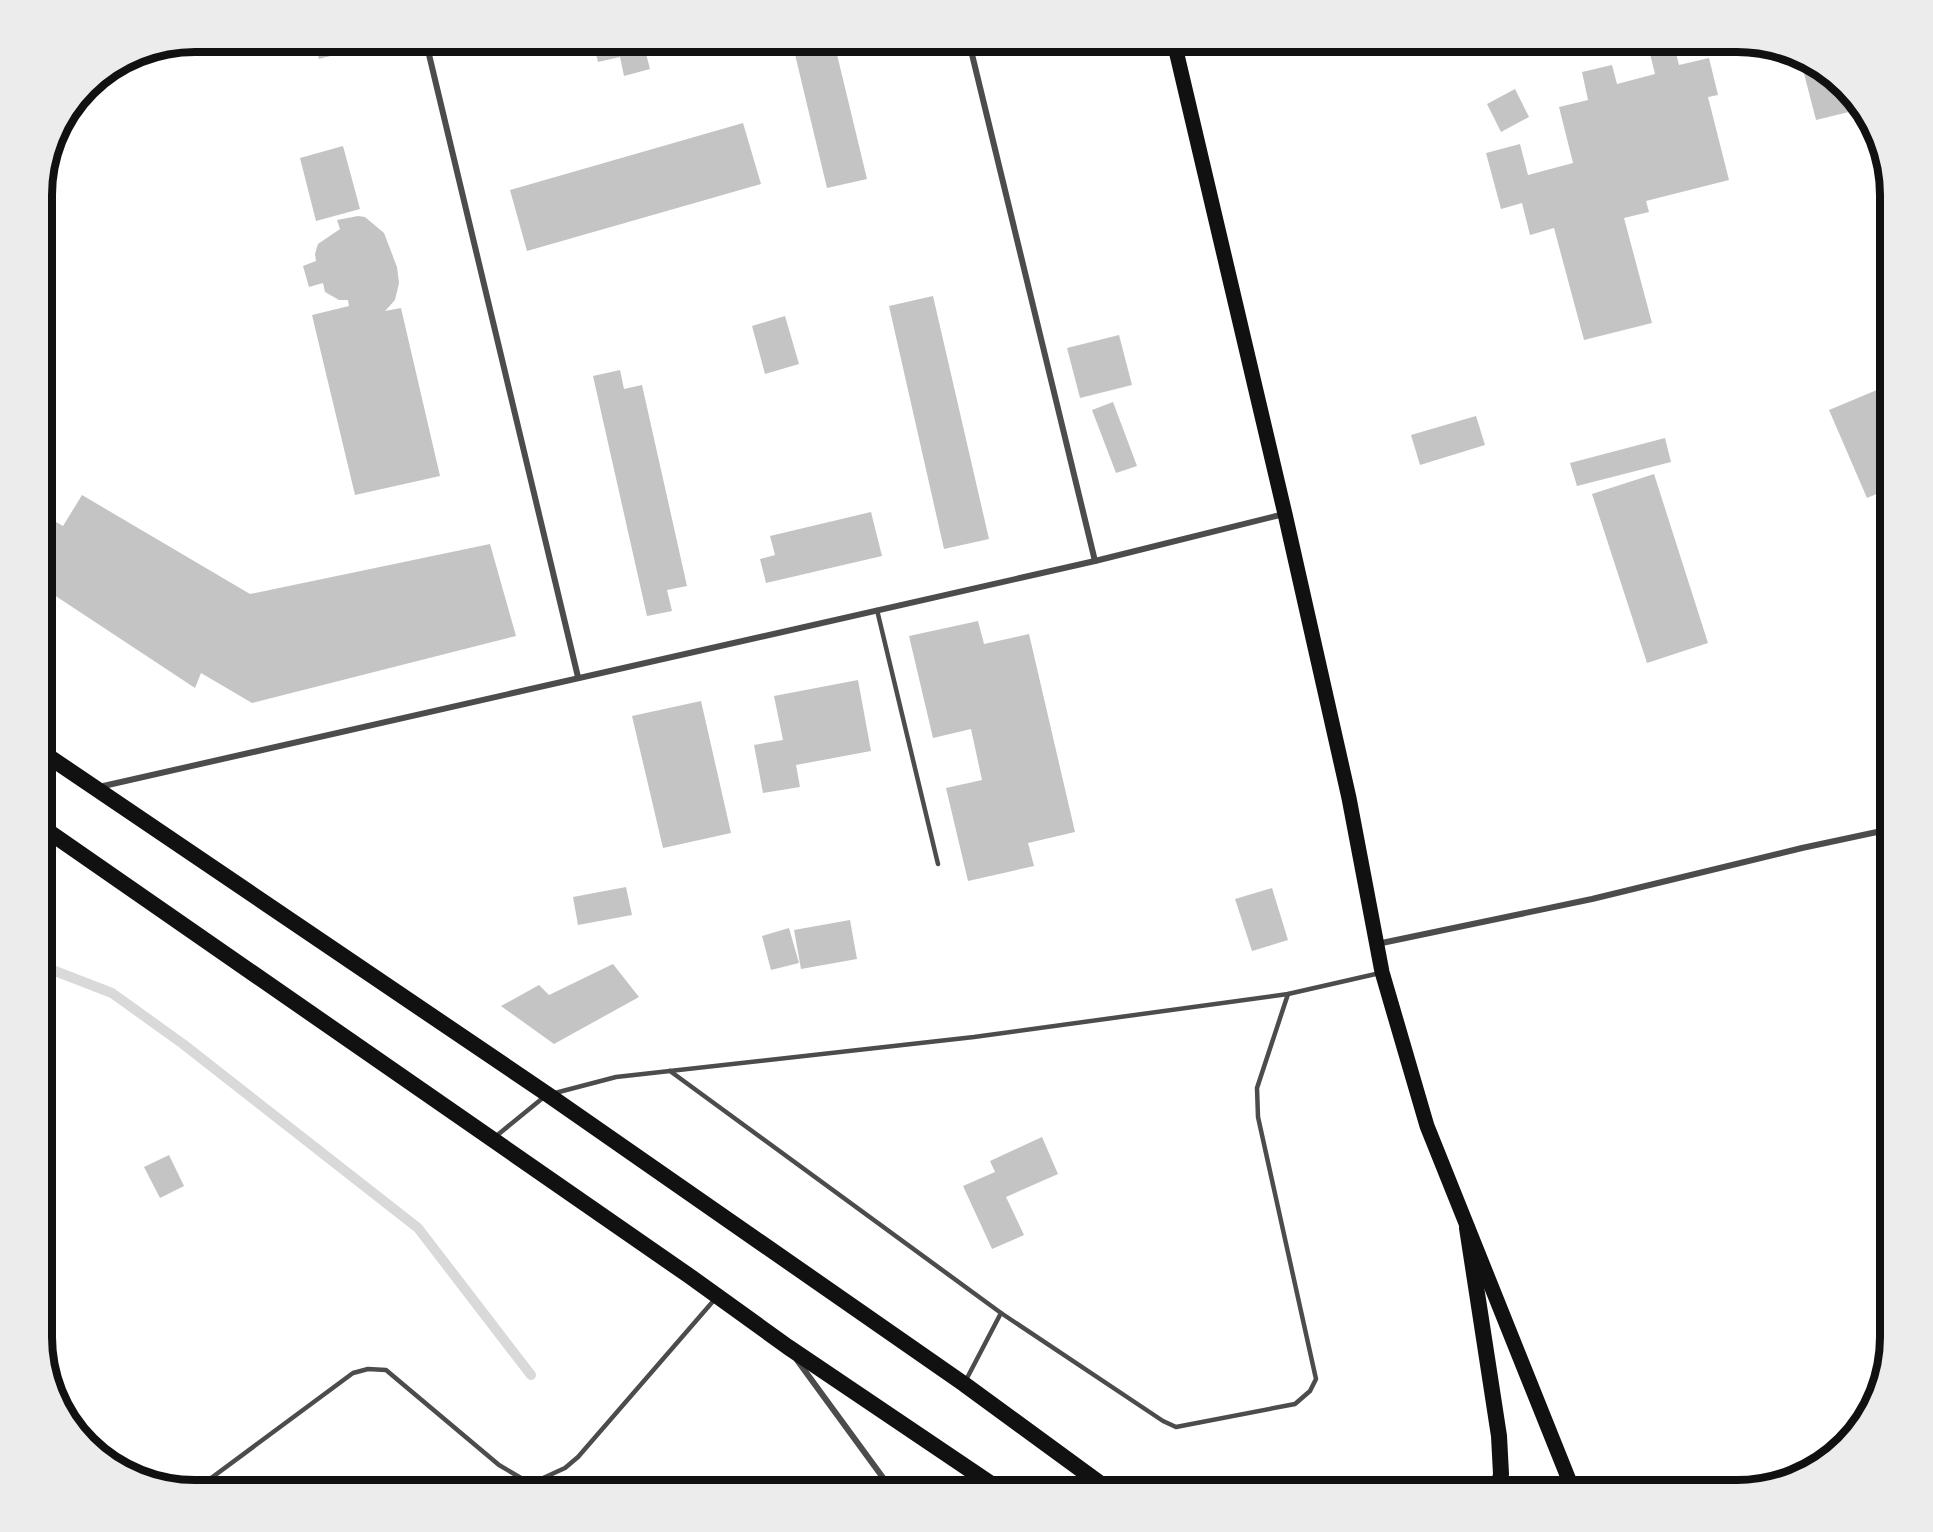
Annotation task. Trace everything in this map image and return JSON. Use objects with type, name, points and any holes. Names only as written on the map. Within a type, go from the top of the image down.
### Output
[{"type":"highway","points":[[53,761],[548,1094],[964,1384],[1095,1480]]},
{"type":"highway","points":[[53,835],[718,1296],[788,1347],[985,1480]]},
{"type":"highway","points":[[1467,1228],[1499,1436],[1499,1480]]},
{"type":"main road","points":[[1176,52],[1349,798],[1382,972],[1427,1126],[1569,1480]]},
{"type":"street","points":[[972,52],[1095,561]]},
{"type":"street","points":[[429,53],[578,678]]},
{"type":"street","points":[[93,788],[1095,561],[1285,514]]},
{"type":"street","points":[[1377,945],[1592,899],[1880,831]]},
{"type":"street","points":[[788,1347],[885,1480]]},
{"type":"lane","points":[[878,610],[938,864]]},
{"type":"lane","points":[[492,1139],[548,1094],[616,1077],[974,1037],[1288,994],[1382,972]]},
{"type":"lane","points":[[670,1071],[1001,1313],[1163,1421],[1176,1427],[1295,1404],[1310,1391],[1316,1379],[1258,1117],[1257,1088],[1288,994]]},
{"type":"lane","points":[[209,1480],[353,1373],[368,1369],[386,1370],[499,1465],[521,1478],[541,1479],[565,1467],[578,1457],[718,1296]]},
{"type":"lane","points":[[964,1384],[1001,1313]]},
{"type":"building","points":[[1650,52],[1676,52],[1679,65],[1709,58],[1718,95],[1708,97],[1729,180],[1646,201],[1649,212],[1624,218],[1652,323],[1584,340],[1554,228],[1530,235],[1522,203],[1501,209],[1486,153],[1520,144],[1528,175],[1573,163],[1559,107],[1588,100],[1582,72],[1612,65],[1617,84],[1655,74]]},
{"type":"building","points":[[317,53],[342,53],[319,59]]},
{"type":"building","points":[[596,53],[646,53],[650,69],[624,76],[620,57],[598,62]]},
{"type":"building","points":[[795,53],[837,53],[867,179],[827,188]]},
{"type":"building","points":[[1803,68],[1832,88],[1853,111],[1816,120]]},
{"type":"building","points":[[1515,89],[1529,117],[1501,132],[1487,104]]},
{"type":"building","points":[[743,123],[761,184],[527,251],[510,190]]},
{"type":"building","points":[[343,146],[360,209],[316,221],[300,158]]},
{"type":"building","points":[[365,217],[384,233],[397,267],[399,283],[395,300],[385,311],[401,308],[440,476],[355,495],[312,315],[349,306],[348,300],[339,300],[325,292],[323,283],[309,287],[303,266],[316,261],[315,254],[318,244],[340,229],[337,220]]},
{"type":"building","points":[[933,296],[989,539],[944,549],[889,306]]},
{"type":"building","points":[[785,316],[799,364],[765,374],[752,326]]},
{"type":"building","points":[[1119,335],[1132,385],[1080,398],[1067,348]]},
{"type":"building","points":[[620,370],[624,389],[642,385],[687,586],[667,590],[672,611],[647,616],[593,376]]},
{"type":"building","points":[[1880,389],[1880,493],[1867,498],[1829,410]]},
{"type":"building","points":[[1113,402],[1137,466],[1116,473],[1092,410]]},
{"type":"building","points":[[1476,416],[1485,445],[1420,465],[1411,435]]},
{"type":"building","points":[[1665,438],[1671,462],[1577,486],[1570,463]]},
{"type":"building","points":[[1654,474],[1708,643],[1647,663],[1592,494]]},
{"type":"building","points":[[82,495],[250,594],[490,544],[516,636],[252,703],[201,673],[195,688],[53,594],[53,520],[63,526]]},
{"type":"building","points":[[871,512],[882,556],[766,583],[760,559],[775,555],[770,536]]},
{"type":"building","points":[[978,621],[984,644],[1029,634],[1075,832],[1028,843],[1034,866],[968,881],[946,788],[982,780],[971,729],[933,738],[909,636]]},
{"type":"building","points":[[858,680],[871,751],[796,765],[800,787],[763,793],[754,745],[783,740],[774,696]]},
{"type":"building","points":[[701,701],[731,833],[663,848],[632,716]]},
{"type":"building","points":[[626,887],[632,915],[578,925],[573,897]]},
{"type":"building","points":[[1272,888],[1288,940],[1252,951],[1235,899]]},
{"type":"building","points":[[850,920],[857,959],[801,969],[794,930]]},
{"type":"building","points":[[789,928],[799,963],[771,970],[762,936]]},
{"type":"building","points":[[613,964],[639,997],[554,1044],[501,1006],[539,985],[549,995]]},
{"type":"building","points":[[1042,1137],[1058,1174],[1006,1197],[1024,1235],[992,1249],[963,1186],[995,1172],[990,1161]]},
{"type":"building","points":[[169,1155],[184,1186],[160,1198],[144,1167]]},
{"type":"waterway","points":[[53,970],[112,993],[183,1044],[418,1228],[531,1375]]}]
